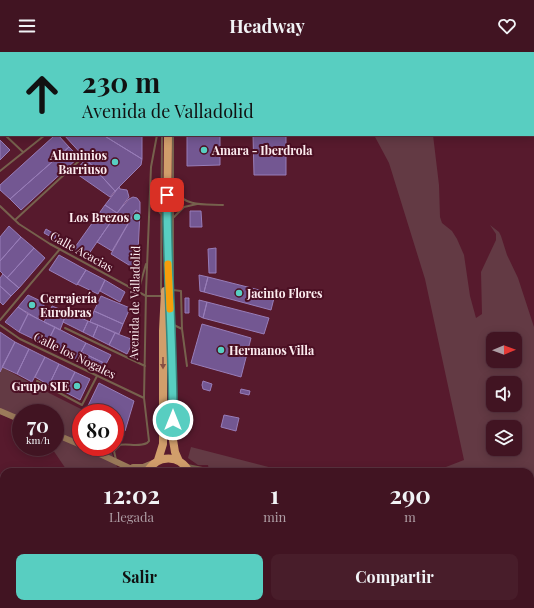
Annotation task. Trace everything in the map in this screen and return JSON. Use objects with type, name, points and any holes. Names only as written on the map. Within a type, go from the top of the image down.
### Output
[{"type":"highway","points":[[165,138],[167,240],[172,344],[172,434],[175,452],[185,466]]},
{"type":"highway","points":[[150,468],[156,461],[163,444],[163,342],[167,240]]},
{"type":"highway","points":[[156,461],[169,458],[185,466]]},
{"type":"street","points":[[0,411],[12,416]]},
{"type":"street","points":[[110,456],[130,467],[138,468],[156,461]]},
{"type":"street","points":[[185,466],[196,468]]},
{"type":"lane","points":[[6,136],[23,152]]},
{"type":"lane","points":[[0,171],[43,136]]},
{"type":"lane","name":"Avenida de Valladolid","points":[[124,444],[141,445],[147,444],[149,441],[144,398],[147,261],[151,167],[158,136]]},
{"type":"lane","points":[[172,344],[174,325],[173,136]]},
{"type":"lane","points":[[163,342],[161,296],[162,187],[165,138]]},
{"type":"lane","points":[[15,220],[80,160]]},
{"type":"lane","points":[[162,187],[150,200],[162,215]]},
{"type":"lane","points":[[173,190],[185,202],[199,204],[223,204]]},
{"type":"lane","points":[[173,218],[184,208],[199,204]]},
{"type":"lane","name":"Calle Acacias","points":[[0,206],[15,220],[60,249],[146,296],[161,296]]},
{"type":"lane","points":[[0,320],[60,249]]},
{"type":"lane","points":[[138,292],[147,261]]},
{"type":"lane","points":[[174,290],[181,291],[182,329],[187,366]]},
{"type":"lane","name":"Calle los Nogales","points":[[0,325],[20,339],[144,398]]},
{"type":"lane","points":[[174,325],[182,329]]},
{"type":"lane","points":[[65,328],[145,366]]},
{"type":"lane","points":[[36,381],[82,405],[97,376]]},
{"type":"shaded area","points":[[375,136],[433,136],[439,185],[440,217],[442,223],[452,231],[464,255],[470,296],[476,318],[482,314],[481,272],[496,240],[496,234],[490,225],[499,232],[501,236],[507,255],[518,278],[534,327],[534,468],[443,468],[464,460],[425,279],[389,163]]},
{"type":"shaded area","points":[[2,367],[72,404],[72,456],[113,456],[117,468],[65,468],[57,456],[64,456],[64,404],[12,404],[12,419],[0,414],[0,372]]},
{"type":"shaded area","points":[[191,447],[272,468],[208,468],[208,465],[198,465],[188,458]]},
{"type":"building","points":[[54,136],[59,136],[69,147],[10,199],[0,190],[0,185]]},
{"type":"building","name":"Aluminios Barriuso","points":[[65,136],[105,136],[142,159],[141,165],[115,191]]},
{"type":"building","points":[[105,136],[142,136],[142,159]]},
{"type":"building","name":"Amara - Iberdrola","points":[[187,136],[220,136],[220,165],[187,166]]},
{"type":"building","points":[[253,136],[286,136],[286,175],[254,175]]},
{"type":"building","points":[[0,140],[10,150],[0,160]]},
{"type":"building","points":[[69,147],[79,157],[21,210],[10,199]]},
{"type":"building","points":[[86,159],[115,191],[110,197],[74,172]]},
{"type":"building","name":"Aluminios Barriuso","points":[[119,187],[120,189],[127,190],[129,197],[117,213],[105,205]]},
{"type":"building","name":"Aluminios Barriuso","points":[[133,197],[137,198],[140,202],[140,213],[136,210],[112,251],[97,242],[117,213],[129,199]]},
{"type":"building","points":[[105,205],[117,213],[86,258],[73,250]]},
{"type":"building","points":[[136,210],[140,213],[137,270],[111,254]]},
{"type":"building","points":[[190,211],[201,211],[202,227],[190,227]]},
{"type":"building","points":[[9,226],[21,237],[0,261],[0,237]]},
{"type":"building","points":[[46,229],[56,235],[55,239],[44,233]]},
{"type":"building","points":[[21,237],[34,248],[7,278],[0,271],[0,261]]},
{"type":"building","points":[[34,248],[45,258],[19,288],[7,278]]},
{"type":"building","points":[[216,248],[216,273],[209,273],[208,249]]},
{"type":"building","points":[[59,255],[86,270],[77,285],[49,270]]},
{"type":"building","points":[[86,270],[105,280],[98,294],[77,284]]},
{"type":"building","points":[[3,274],[19,288],[11,296],[0,286],[0,278]]},
{"type":"building","points":[[199,275],[208,277],[204,292],[200,291]]},
{"type":"building","name":"Jacinto Flores","points":[[208,277],[275,294],[271,310],[204,292]]},
{"type":"building","points":[[105,280],[125,292],[120,302],[100,291]]},
{"type":"building","points":[[0,286],[11,296],[3,305],[0,302]]},
{"type":"building","name":"Cerrajería Eurobras","points":[[28,295],[45,303],[38,319],[18,307]]},
{"type":"building","points":[[101,296],[130,308],[123,324],[94,311]]},
{"type":"building","points":[[185,298],[189,298],[189,313],[185,313]]},
{"type":"building","points":[[199,300],[207,302],[203,318],[199,316]]},
{"type":"building","points":[[207,302],[269,318],[264,334],[203,318]]},
{"type":"building","points":[[52,306],[67,312],[60,330],[44,322]]},
{"type":"building","points":[[18,307],[28,314],[19,332],[5,322]]},
{"type":"building","points":[[94,311],[123,324],[119,334],[90,322]]},
{"type":"building","points":[[67,312],[88,321],[83,332],[63,322]]},
{"type":"building","points":[[28,314],[55,327],[46,345],[19,332]]},
{"type":"building","points":[[88,321],[98,325],[93,337],[83,332]]},
{"type":"building","name":"Hermanos Villa","points":[[202,324],[251,338],[241,377],[191,363]]},
{"type":"building","points":[[98,325],[115,333],[109,345],[93,337]]},
{"type":"building","points":[[55,327],[86,343],[77,360],[46,345]]},
{"type":"building","points":[[0,332],[15,342],[0,372]]},
{"type":"building","points":[[115,333],[131,339],[131,346],[127,354],[109,345]]},
{"type":"building","points":[[15,342],[29,349],[17,374],[2,367]]},
{"type":"building","points":[[86,343],[111,355],[106,364],[81,352]]},
{"type":"building","points":[[29,349],[45,357],[32,382],[17,374]]},
{"type":"building","points":[[81,352],[106,364],[102,373],[77,360]]},
{"type":"building","points":[[45,357],[59,364],[49,385],[35,377]]},
{"type":"building","points":[[59,364],[75,372],[65,392],[49,385]]},
{"type":"building","name":"Grupo SIE","points":[[75,372],[90,379],[80,400],[65,392]]},
{"type":"building","points":[[203,381],[212,384],[210,391],[203,389]]},
{"type":"building","points":[[99,383],[134,401],[125,431],[124,404],[89,404]]},
{"type":"building","points":[[241,389],[250,391],[249,395],[240,393]]},
{"type":"building","points":[[224,415],[239,418],[236,431],[221,427]]},
{"type":"slow traffic","points":[[168,264],[170,309]]},
{"type":"place","name":"Amara - Iberdrola","points":[[204,150]]},
{"type":"place","name":"Aluminios Barriuso","points":[[115,162]]},
{"type":"place","name":"Los Brezos","points":[[137,217]]},
{"type":"place","name":"Jacinto Flores","points":[[239,293]]},
{"type":"place","name":"Cerrajería Eurobras","points":[[32,305]]},
{"type":"place","name":"Hermanos Villa","points":[[221,350]]},
{"type":"place","name":"Grupo SIE","points":[[77,386]]},
{"type":"route","points":[[167,195],[173,420]]}]
